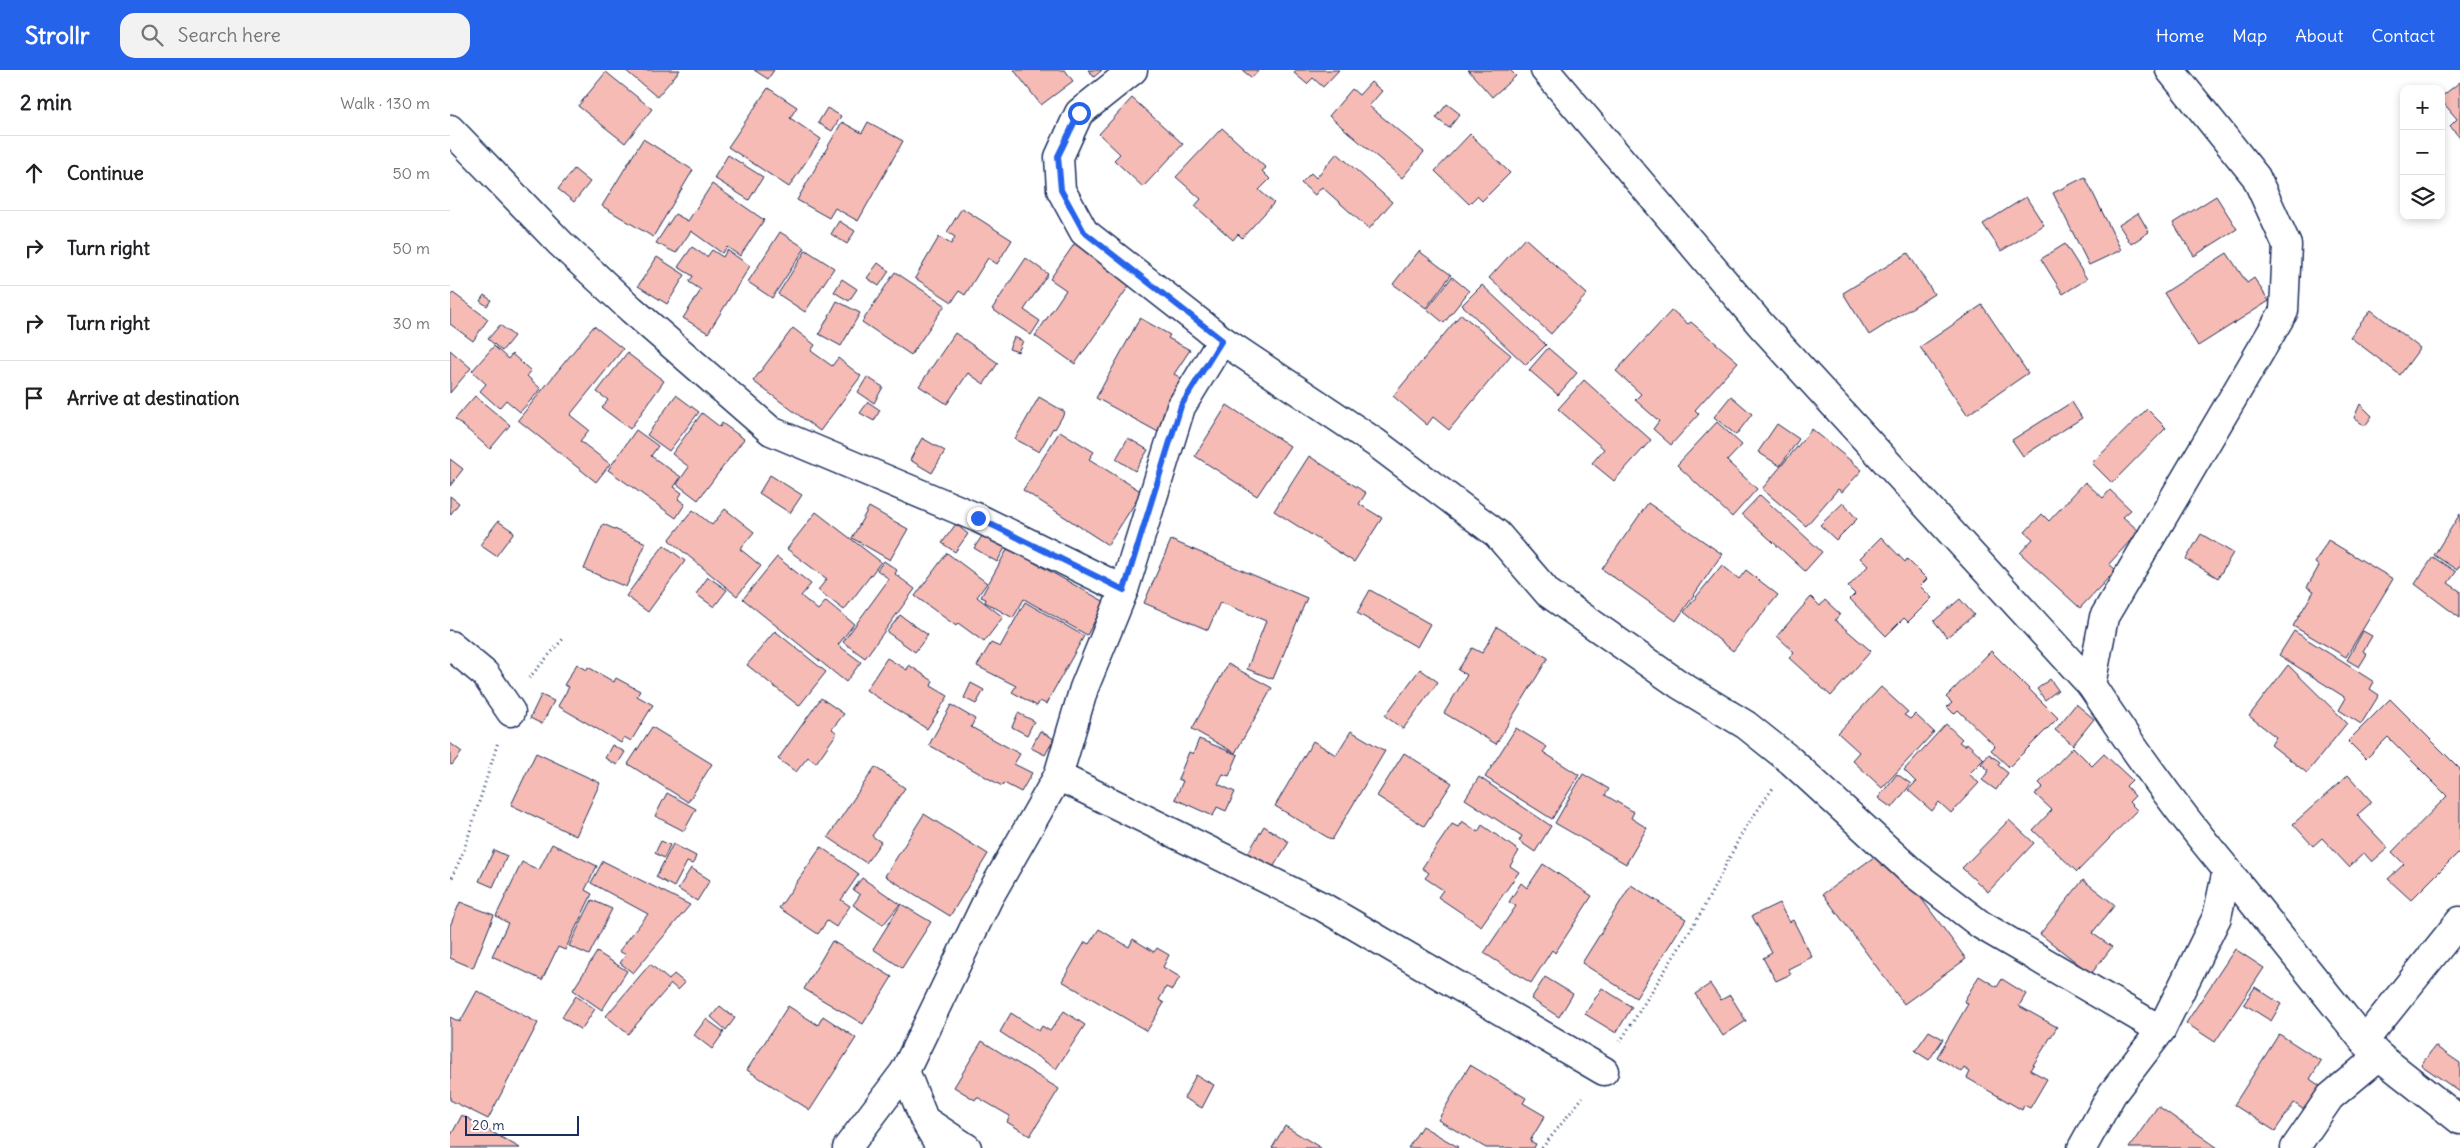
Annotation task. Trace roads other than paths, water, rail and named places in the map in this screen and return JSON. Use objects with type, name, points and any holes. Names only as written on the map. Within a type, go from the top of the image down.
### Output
[{"type":"street","points":[[1133,70],[1079,113],[1058,156],[1061,190],[1084,232],[1222,340],[1376,443],[1496,534],[1548,593],[1680,685],[1746,725],[1791,761],[1912,872],[1981,925],[2162,1030]]},
{"type":"street","points":[[1545,70],[1761,326],[2091,685],[2134,750],[2193,829],[2371,1049],[2460,1120]]},
{"type":"street","points":[[2091,685],[2104,617],[2284,311],[2287,245],[2256,177],[2170,70]]},
{"type":"street","points":[[450,129],[560,243],[631,309],[770,431],[978,518],[1124,590]]},
{"type":"street","points":[[847,1148],[905,1071],[989,896],[1058,776],[1084,688],[1124,590],[1181,406],[1222,340]]},
{"type":"street","points":[[450,645],[485,674],[511,712]]},
{"type":"street","points":[[1058,776],[1323,907],[1604,1071]]},
{"type":"street","points":[[2082,1148],[2112,1094],[2162,1030],[2217,916],[2228,870]]},
{"type":"street","points":[[2295,1148],[2330,1098],[2371,1049],[2460,921]]},
{"type":"street","points":[[905,1071],[924,1119],[942,1148]]},
{"type":"street","points":[[924,1119],[966,1148]]}]
